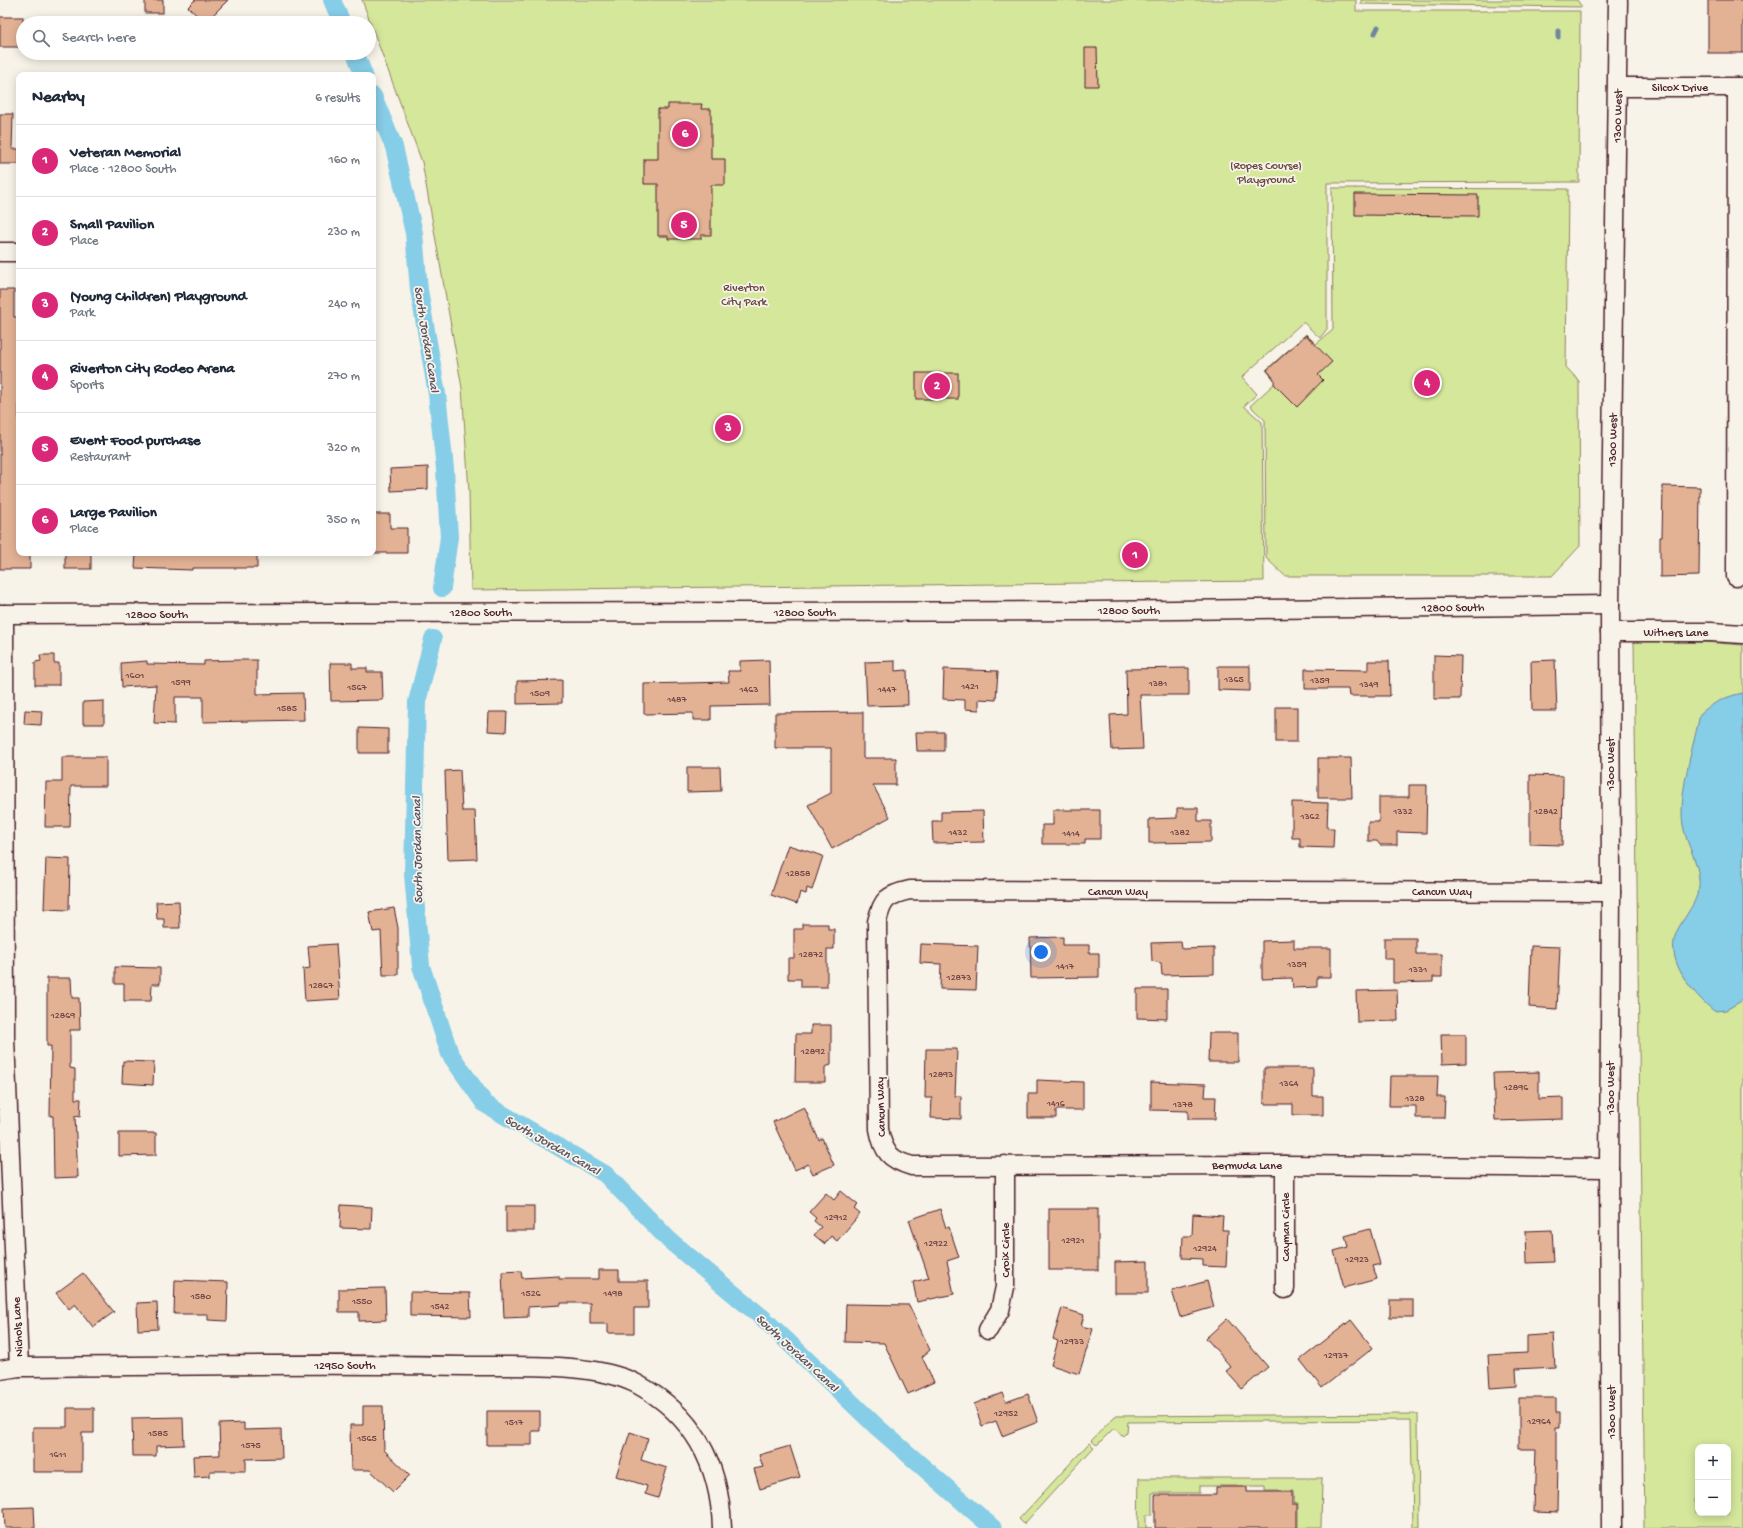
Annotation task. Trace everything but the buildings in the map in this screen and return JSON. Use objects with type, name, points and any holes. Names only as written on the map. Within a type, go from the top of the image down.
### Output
[{"type":"street","name":"1300 West","points":[[1611,1528],[1609,1168],[1611,892],[1610,605],[1618,0]]},
{"type":"street","name":"Silcox Drive","points":[[1617,87],[1740,87]]},
{"type":"street","points":[[1736,577],[1740,520],[1740,87]]},
{"type":"street","points":[[0,252],[16,252]]},
{"type":"street","name":"12800 South","points":[[2,614],[1150,610],[1610,605]]},
{"type":"street","name":"Nichols Lane","points":[[2,614],[5,1038],[19,1367]]},
{"type":"street","name":"Withers Lane","points":[[1610,632],[1711,632],[1743,634]]},
{"type":"street","name":"Cancun Way","points":[[888,1155],[881,1143],[879,1130],[877,922],[880,909],[886,898],[897,893],[910,890],[1611,892]]},
{"type":"street","name":"Bermuda Lane","points":[[888,1155],[899,1163],[912,1166],[1285,1165],[1609,1168]]},
{"type":"street","name":"Croix Circle","points":[[988,1330],[1000,1310],[1005,1287],[1005,1165]]},
{"type":"street","name":"Cayman Circle","points":[[1285,1165],[1285,1289]]},
{"type":"street","name":"12950 South","points":[[0,1370],[19,1367],[316,1364],[586,1369],[612,1374],[636,1384],[658,1397],[678,1414],[695,1434],[708,1458],[721,1504],[722,1528]]},
{"type":"green space","name":"Riverton City Park","points":[[362,0],[1356,0],[1356,11],[1580,11],[1579,182],[1327,183],[1327,329],[1320,338],[1303,322],[1242,377],[1257,394],[1244,406],[1262,422],[1264,581],[471,590],[469,491],[462,388],[422,162],[376,38],[376,16],[368,16]]},
{"type":"green space","points":[[1361,0],[1577,0],[1582,7],[1361,4]]},
{"type":"green space","points":[[1332,188],[1568,189],[1566,367],[1579,381],[1580,546],[1552,576],[1285,576],[1266,558],[1265,420],[1250,406],[1276,382],[1266,370],[1306,334],[1316,344],[1333,330]]},
{"type":"green space","points":[[1634,641],[1704,642],[1743,645],[1743,1528],[1645,1528]]},
{"type":"green space","points":[[1418,1414],[1419,1528],[1413,1528],[1411,1420],[1128,1422],[1127,1432],[1123,1436],[1114,1428],[1097,1445],[1091,1441],[1115,1416]]},
{"type":"green space","points":[[1089,1443],[1094,1447],[1024,1524],[1019,1519]]},
{"type":"green space","points":[[1139,1478],[1322,1478],[1321,1528],[1298,1528],[1298,1503],[1294,1503],[1293,1491],[1265,1491],[1265,1486],[1199,1486],[1199,1493],[1152,1493],[1152,1515],[1146,1515],[1146,1528],[1138,1528]]},
{"type":"water","points":[[1743,693],[1743,1000],[1726,1010],[1714,1011],[1689,985],[1677,963],[1674,952],[1674,940],[1678,929],[1692,906],[1698,893],[1699,886],[1697,867],[1684,830],[1682,804],[1687,772],[1700,714],[1720,700]]},
{"type":"waterway","name":"South Jordan Canal","points":[[332,0],[339,16]]},
{"type":"waterway","points":[[1375,33],[1378,27]]},
{"type":"waterway","points":[[1558,31],[1558,37]]},
{"type":"waterway","name":"South Jordan Canal","points":[[358,60],[363,72]]},
{"type":"waterway","name":"South Jordan Canal","points":[[376,103],[394,147],[414,233],[419,290],[437,394],[445,469],[449,537],[442,588]]},
{"type":"waterway","name":"South Jordan Canal","points":[[433,639],[417,702],[413,874],[421,966],[450,1054],[485,1104],[605,1174],[669,1240],[764,1319],[877,1427],[993,1528]]},
{"type":"place","name":"Large Pavilion","points":[[685,134]]},
{"type":"place","name":"Event Food purchase","points":[[684,225]]},
{"type":"place","name":"Riverton City Rodeo Arena","points":[[1427,383]]},
{"type":"place","name":"Small Pavilion","points":[[937,386]]},
{"type":"place","name":"(Young Children) Playground","points":[[728,428]]},
{"type":"place","name":"Veteran Memorial","points":[[1135,555]]},
{"type":"park label","name":"(Ropes Course) Playground","points":[[1266,172]]}]
